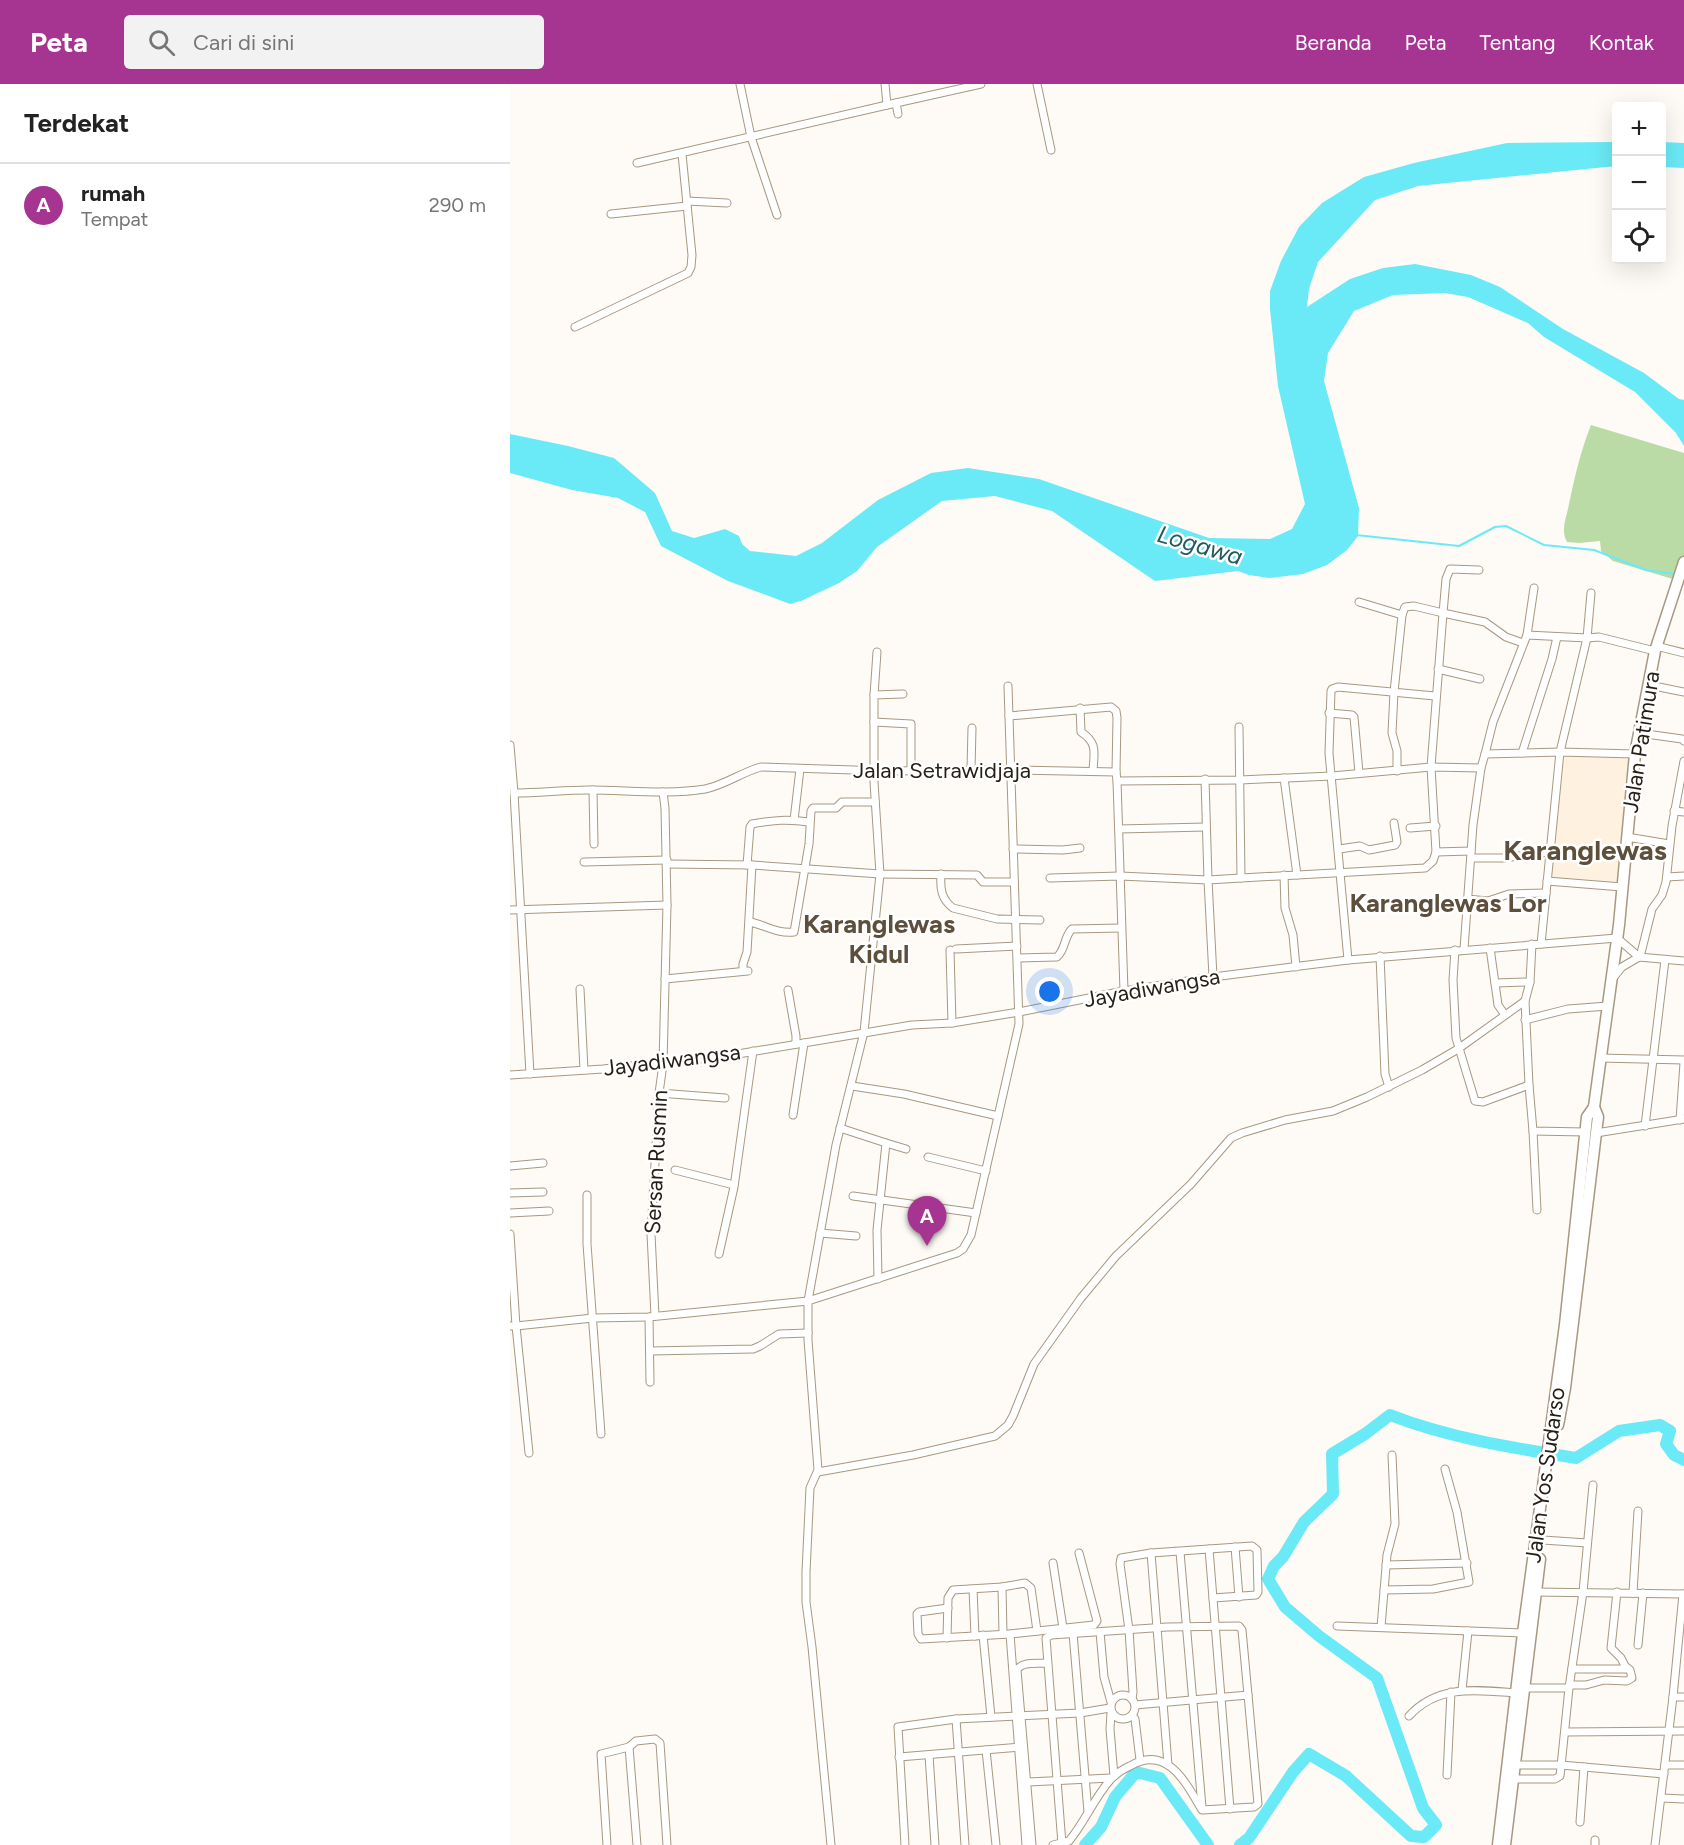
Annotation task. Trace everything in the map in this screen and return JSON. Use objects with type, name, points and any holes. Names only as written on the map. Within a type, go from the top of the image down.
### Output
[{"type":"highway","name":"Jalan Patimura","points":[[1617,938],[1635,754],[1656,648],[1684,562]]},
{"type":"highway","name":"Jalan Yos Sudarso","points":[[1498,1845],[1547,1488],[1565,1325],[1591,1133],[1587,1117],[1594,1107],[1617,938]]},
{"type":"highway","name":"Jalan Yos Sudarso","points":[[1505,1845],[1514,1779],[1523,1633],[1543,1540],[1547,1488]]},
{"type":"street","points":[[740,84],[750,137],[777,214]]},
{"type":"street","points":[[885,84],[887,105]]},
{"type":"street","points":[[637,163],[981,84]]},
{"type":"street","points":[[1037,84],[1051,150]]},
{"type":"street","points":[[896,103],[898,114]]},
{"type":"street","points":[[575,327],[688,273],[692,255],[682,154]]},
{"type":"street","points":[[611,214],[687,203],[727,203]]},
{"type":"street","points":[[1050,878],[1120,876],[1208,879],[1425,868],[1433,861],[1436,852],[1431,767],[1446,579],[1450,569],[1479,570]]},
{"type":"street","points":[[1464,949],[1471,854],[1481,768],[1493,722],[1527,635],[1534,588]]},
{"type":"street","points":[[1541,944],[1560,752],[1587,638],[1591,593]]},
{"type":"street","points":[[1359,602],[1402,615]]},
{"type":"street","points":[[1397,771],[1397,751],[1392,733],[1394,692],[1402,615],[1405,607],[1414,606],[1485,622],[1506,637],[1523,643]]},
{"type":"street","points":[[1527,635],[1599,637],[1684,653]]},
{"type":"street","points":[[1522,753],[1557,637]]},
{"type":"street","points":[[831,1845],[806,1602],[810,1488],[818,1469],[808,1333],[808,1300],[840,1128],[864,1032],[880,874],[874,771],[876,652]]},
{"type":"street","points":[[1438,669],[1479,680]]},
{"type":"street","points":[[1649,685],[1684,692]]},
{"type":"street","points":[[513,1326],[592,1318],[652,1316],[808,1300],[878,1279],[963,1249],[970,1235],[986,1171],[1017,1037],[1019,1012],[1008,686]]},
{"type":"street","points":[[1348,960],[1329,753],[1330,695],[1335,688],[1435,696]]},
{"type":"street","points":[[874,695],[903,694]]},
{"type":"street","points":[[1009,716],[1080,708],[1111,707],[1116,711],[1124,992]]},
{"type":"street","points":[[1080,708],[1081,732],[1088,735],[1093,746],[1093,771]]},
{"type":"street","points":[[1329,713],[1354,717],[1359,773]]},
{"type":"street","points":[[874,722],[911,724],[910,771]]},
{"type":"street","points":[[1239,727],[1241,878]]},
{"type":"street","points":[[971,770],[972,728]]},
{"type":"street","points":[[1639,734],[1683,739]]},
{"type":"street","points":[[510,745],[530,1074]]},
{"type":"street","points":[[1485,754],[1560,752],[1635,754]]},
{"type":"street","name":"Jalan Setrawidjaja","points":[[514,793],[593,790],[663,792],[713,787],[751,769],[761,767],[874,771],[1116,771]]},
{"type":"street","points":[[1118,781],[1240,780],[1332,776],[1431,767],[1481,768]]},
{"type":"street","points":[[1611,980],[1622,967],[1639,957],[1652,909],[1662,895],[1667,877],[1669,843],[1683,767]]},
{"type":"street","points":[[794,820],[800,769]]},
{"type":"street","points":[[1284,778],[1297,876]]},
{"type":"street","points":[[1205,779],[1213,977]]},
{"type":"street","points":[[593,790],[594,844]]},
{"type":"street","name":"Sersan Rusmin","points":[[650,1382],[651,1234],[659,1093],[663,1064],[668,905],[663,792]]},
{"type":"street","points":[[750,922],[785,933],[794,932],[805,868],[809,822],[813,808],[836,808],[842,802],[875,802]]},
{"type":"street","points":[[1674,811],[1684,812]]},
{"type":"street","points":[[665,979],[745,971],[743,964],[747,952],[750,922],[751,825],[773,819],[809,822]]},
{"type":"street","points":[[1339,849],[1360,846],[1369,850],[1395,845],[1394,823]]},
{"type":"street","points":[[1410,828],[1436,826]]},
{"type":"street","points":[[1119,829],[1206,827]]},
{"type":"street","points":[[1627,837],[1669,843]]},
{"type":"street","points":[[1013,849],[1080,848]]},
{"type":"street","points":[[1436,852],[1504,858],[1549,852]]},
{"type":"street","points":[[584,862],[667,862],[880,874],[978,875],[983,882],[1014,882]]},
{"type":"street","points":[[941,874],[941,891],[953,908],[992,918],[1040,920]]},
{"type":"street","points":[[1284,875],[1285,908],[1293,935],[1296,967]]},
{"type":"street","points":[[1667,877],[1684,876]]},
{"type":"street","points":[[1547,881],[1622,887]]},
{"type":"street","points":[[1467,899],[1488,901],[1509,894],[1546,893]]},
{"type":"street","points":[[510,910],[668,905]]},
{"type":"street","points":[[1018,958],[1057,957],[1072,929],[1121,928]]},
{"type":"street","points":[[1617,938],[1639,957],[1684,961]]},
{"type":"street","name":"Jayadiwangsa","points":[[510,1075],[663,1064],[912,1024],[952,1023],[1213,977],[1380,956],[1617,938]]},
{"type":"street","points":[[1532,944],[1525,1020],[1537,1210]]},
{"type":"street","points":[[952,1023],[953,950],[1017,946]]},
{"type":"street","points":[[1490,948],[1498,1006],[1505,1015]]},
{"type":"street","points":[[1455,950],[1453,980],[1457,1045],[1473,1098],[1477,1102],[1483,1102],[1529,1084]]},
{"type":"street","points":[[1380,956],[1385,1074],[1389,1087]]},
{"type":"street","points":[[1646,1126],[1665,960]]},
{"type":"street","points":[[1494,984],[1530,982]]},
{"type":"street","points":[[580,989],[584,1070]]},
{"type":"street","points":[[788,990],[796,1044]]},
{"type":"street","points":[[818,1469],[913,1455],[995,1436],[1008,1425],[1034,1364],[1081,1298],[1116,1256],[1191,1184],[1231,1138],[1286,1120],[1334,1111],[1389,1087],[1525,1001]]},
{"type":"street","points":[[1525,1020],[1568,1009],[1608,1006]]},
{"type":"street","points":[[793,1115],[804,1043]]},
{"type":"street","points":[[719,1254],[734,1185],[753,1051]]},
{"type":"street","points":[[1533,1131],[1591,1133],[1682,1120],[1684,1061],[1600,1058]]},
{"type":"street","points":[[852,1086],[904,1094],[998,1116]]},
{"type":"street","points":[[659,1093],[725,1098]]},
{"type":"street","points":[[840,1128],[906,1149]]},
{"type":"street","points":[[878,1279],[877,1230],[886,1143]]},
{"type":"street","points":[[928,1157],[986,1171]]},
{"type":"street","points":[[510,1166],[543,1163]]},
{"type":"street","points":[[675,1170],[734,1185]]},
{"type":"street","points":[[510,1193],[543,1192]]},
{"type":"street","points":[[587,1195],[587,1244],[600,1434]]},
{"type":"street","points":[[853,1196],[976,1213]]},
{"type":"street","points":[[510,1213],[549,1211]]},
{"type":"street","points":[[820,1233],[856,1236]]},
{"type":"street","points":[[510,1234],[513,1326],[529,1453]]},
{"type":"street","points":[[650,1351],[753,1348],[779,1335],[808,1333]]},
{"type":"street","points":[[1381,1627],[1386,1565],[1395,1524],[1392,1455]]},
{"type":"street","points":[[1384,1590],[1433,1589],[1466,1584],[1470,1578],[1457,1512],[1445,1469]]},
{"type":"street","points":[[1514,1779],[1555,1779],[1560,1776],[1572,1669],[1584,1592],[1593,1485]]},
{"type":"street","points":[[1633,1593],[1638,1511]]},
{"type":"street","points":[[1543,1540],[1587,1543]]},
{"type":"street","points":[[1140,1760],[1135,1719],[1132,1715],[1133,1692],[1129,1630],[1120,1561],[1123,1557],[1151,1553],[1252,1546],[1257,1550],[1258,1592],[1253,1596],[1213,1598]]},
{"type":"street","points":[[1235,1547],[1239,1597]]},
{"type":"street","points":[[1209,1549],[1230,1809]]},
{"type":"street","points":[[1180,1552],[1202,1810]]},
{"type":"street","points":[[948,1608],[922,1611],[917,1614],[918,1634],[921,1639],[1007,1634],[1094,1625],[1096,1621],[1079,1553]]},
{"type":"street","points":[[1151,1553],[1168,1765]]},
{"type":"street","points":[[1053,1563],[1063,1628]]},
{"type":"street","points":[[1386,1565],[1467,1563]]},
{"type":"street","points":[[947,1638],[948,1598],[953,1590],[973,1590],[1025,1583],[1031,1588],[1042,1655]]},
{"type":"street","points":[[1002,1587],[1022,1747],[1026,1845]]},
{"type":"street","points":[[973,1590],[975,1636]]},
{"type":"street","points":[[1532,1591],[1684,1594],[1680,1662],[1673,1697],[1655,1845]]},
{"type":"street","points":[[1409,1716],[1421,1704],[1442,1693],[1462,1690],[1520,1691],[1604,1680],[1629,1681],[1632,1675],[1630,1670],[1611,1648],[1617,1592]]},
{"type":"street","points":[[1638,1646],[1642,1593]]},
{"type":"street","points":[[1062,1844],[1046,1663],[1046,1638],[1156,1627],[1237,1626],[1241,1628],[1258,1802],[1254,1807],[1202,1810]]},
{"type":"street","points":[[1337,1626],[1523,1633]]},
{"type":"street","points":[[1462,1690],[1468,1631]]},
{"type":"street","points":[[1100,1632],[1104,1677],[1111,1708],[1113,1777]]},
{"type":"street","points":[[1073,1634],[1088,1812]]},
{"type":"street","points":[[983,1635],[991,1718]]},
{"type":"street","points":[[1019,1715],[1018,1668],[1024,1664],[1046,1663]]},
{"type":"street","points":[[1572,1669],[1627,1669]]},
{"type":"street","points":[[1447,1775],[1451,1692]]},
{"type":"street","points":[[905,1845],[898,1727],[956,1719],[1080,1713],[1111,1708],[1119,1695],[1126,1695],[1133,1702],[1164,1703],[1248,1695]]},
{"type":"street","points":[[1673,1697],[1684,1697]]},
{"type":"street","points":[[1111,1708],[1119,1719],[1126,1719],[1132,1715]]},
{"type":"street","points":[[956,1719],[965,1845]]},
{"type":"street","points":[[1566,1732],[1684,1731]]},
{"type":"street","points":[[607,1845],[600,1756],[605,1752],[629,1747],[636,1741],[655,1739],[660,1743],[667,1845]]},
{"type":"street","points":[[629,1747],[637,1845]]},
{"type":"street","points":[[899,1757],[1022,1747]]},
{"type":"street","points":[[1022,1747],[1028,1782],[1032,1845]]},
{"type":"street","points":[[986,1750],[996,1845]]},
{"type":"street","points":[[929,1755],[935,1845]]},
{"type":"street","points":[[1053,1845],[1062,1844],[1071,1838],[1113,1777],[1140,1760],[1149,1759],[1168,1765],[1183,1777],[1202,1810]]},
{"type":"street","points":[[1515,1766],[1561,1765],[1664,1773]]},
{"type":"street","points":[[1665,1765],[1684,1765]]},
{"type":"street","points":[[1580,1822],[1584,1767]]},
{"type":"street","points":[[1028,1782],[1113,1777]]},
{"type":"street","points":[[1661,1798],[1684,1799]]},
{"type":"shaded area","points":[[1607,752],[1635,754],[1621,885],[1548,881],[1560,757]]},
{"type":"green space","points":[[1591,425],[1684,453],[1684,559],[1676,580],[1613,561],[1601,551],[1600,541],[1567,542],[1564,533],[1565,523],[1578,464]]},
{"type":"water","name":"Logawa","points":[[1612,142],[1612,166],[1418,186],[1375,200],[1318,262],[1309,289],[1307,307],[1350,279],[1383,268],[1415,264],[1471,275],[1500,287],[1563,329],[1644,373],[1679,399],[1684,400],[1684,446],[1676,433],[1635,392],[1544,337],[1528,323],[1468,297],[1445,293],[1393,295],[1354,311],[1328,353],[1324,381],[1359,508],[1358,536],[1347,550],[1327,565],[1303,574],[1269,578],[1238,571],[1155,581],[1052,511],[995,496],[942,501],[877,547],[857,571],[839,583],[790,604],[728,581],[661,546],[645,512],[618,498],[572,490],[510,473],[510,434],[614,458],[655,493],[672,531],[694,538],[725,529],[739,536],[742,544],[750,551],[796,556],[822,543],[878,500],[931,473],[968,468],[1039,479],[1209,538],[1270,539],[1292,529],[1305,504],[1278,386],[1270,309],[1270,291],[1281,261],[1299,227],[1322,203],[1364,177],[1414,163],[1507,143]]},
{"type":"water","points":[[1666,142],[1684,143],[1684,168],[1666,167]]},
{"type":"waterway","points":[[1356,535],[1459,546],[1495,527],[1506,526],[1544,545],[1594,550],[1646,570],[1675,574]]},
{"type":"waterway","points":[[1240,1845],[1249,1838],[1293,1772],[1309,1754],[1346,1776],[1411,1836],[1424,1837],[1436,1825],[1423,1808],[1377,1678],[1319,1636],[1285,1607],[1268,1579],[1274,1566],[1283,1557],[1304,1522],[1333,1494],[1332,1454],[1365,1434],[1390,1415],[1458,1436],[1576,1458],[1619,1431],[1660,1425],[1670,1431],[1666,1444],[1674,1455],[1684,1460]]},
{"type":"waterway","points":[[1085,1845],[1101,1827],[1115,1797],[1136,1772],[1160,1778],[1208,1845]]},
{"type":"place","name":"rumah","points":[[927,1246]]},
{"type":"district","name":"Karanglewas","points":[[1585,850]]},
{"type":"district","name":"Karanglewas Lor","points":[[1448,903]]},
{"type":"district","name":"Karanglewas Kidul","points":[[879,939]]}]
